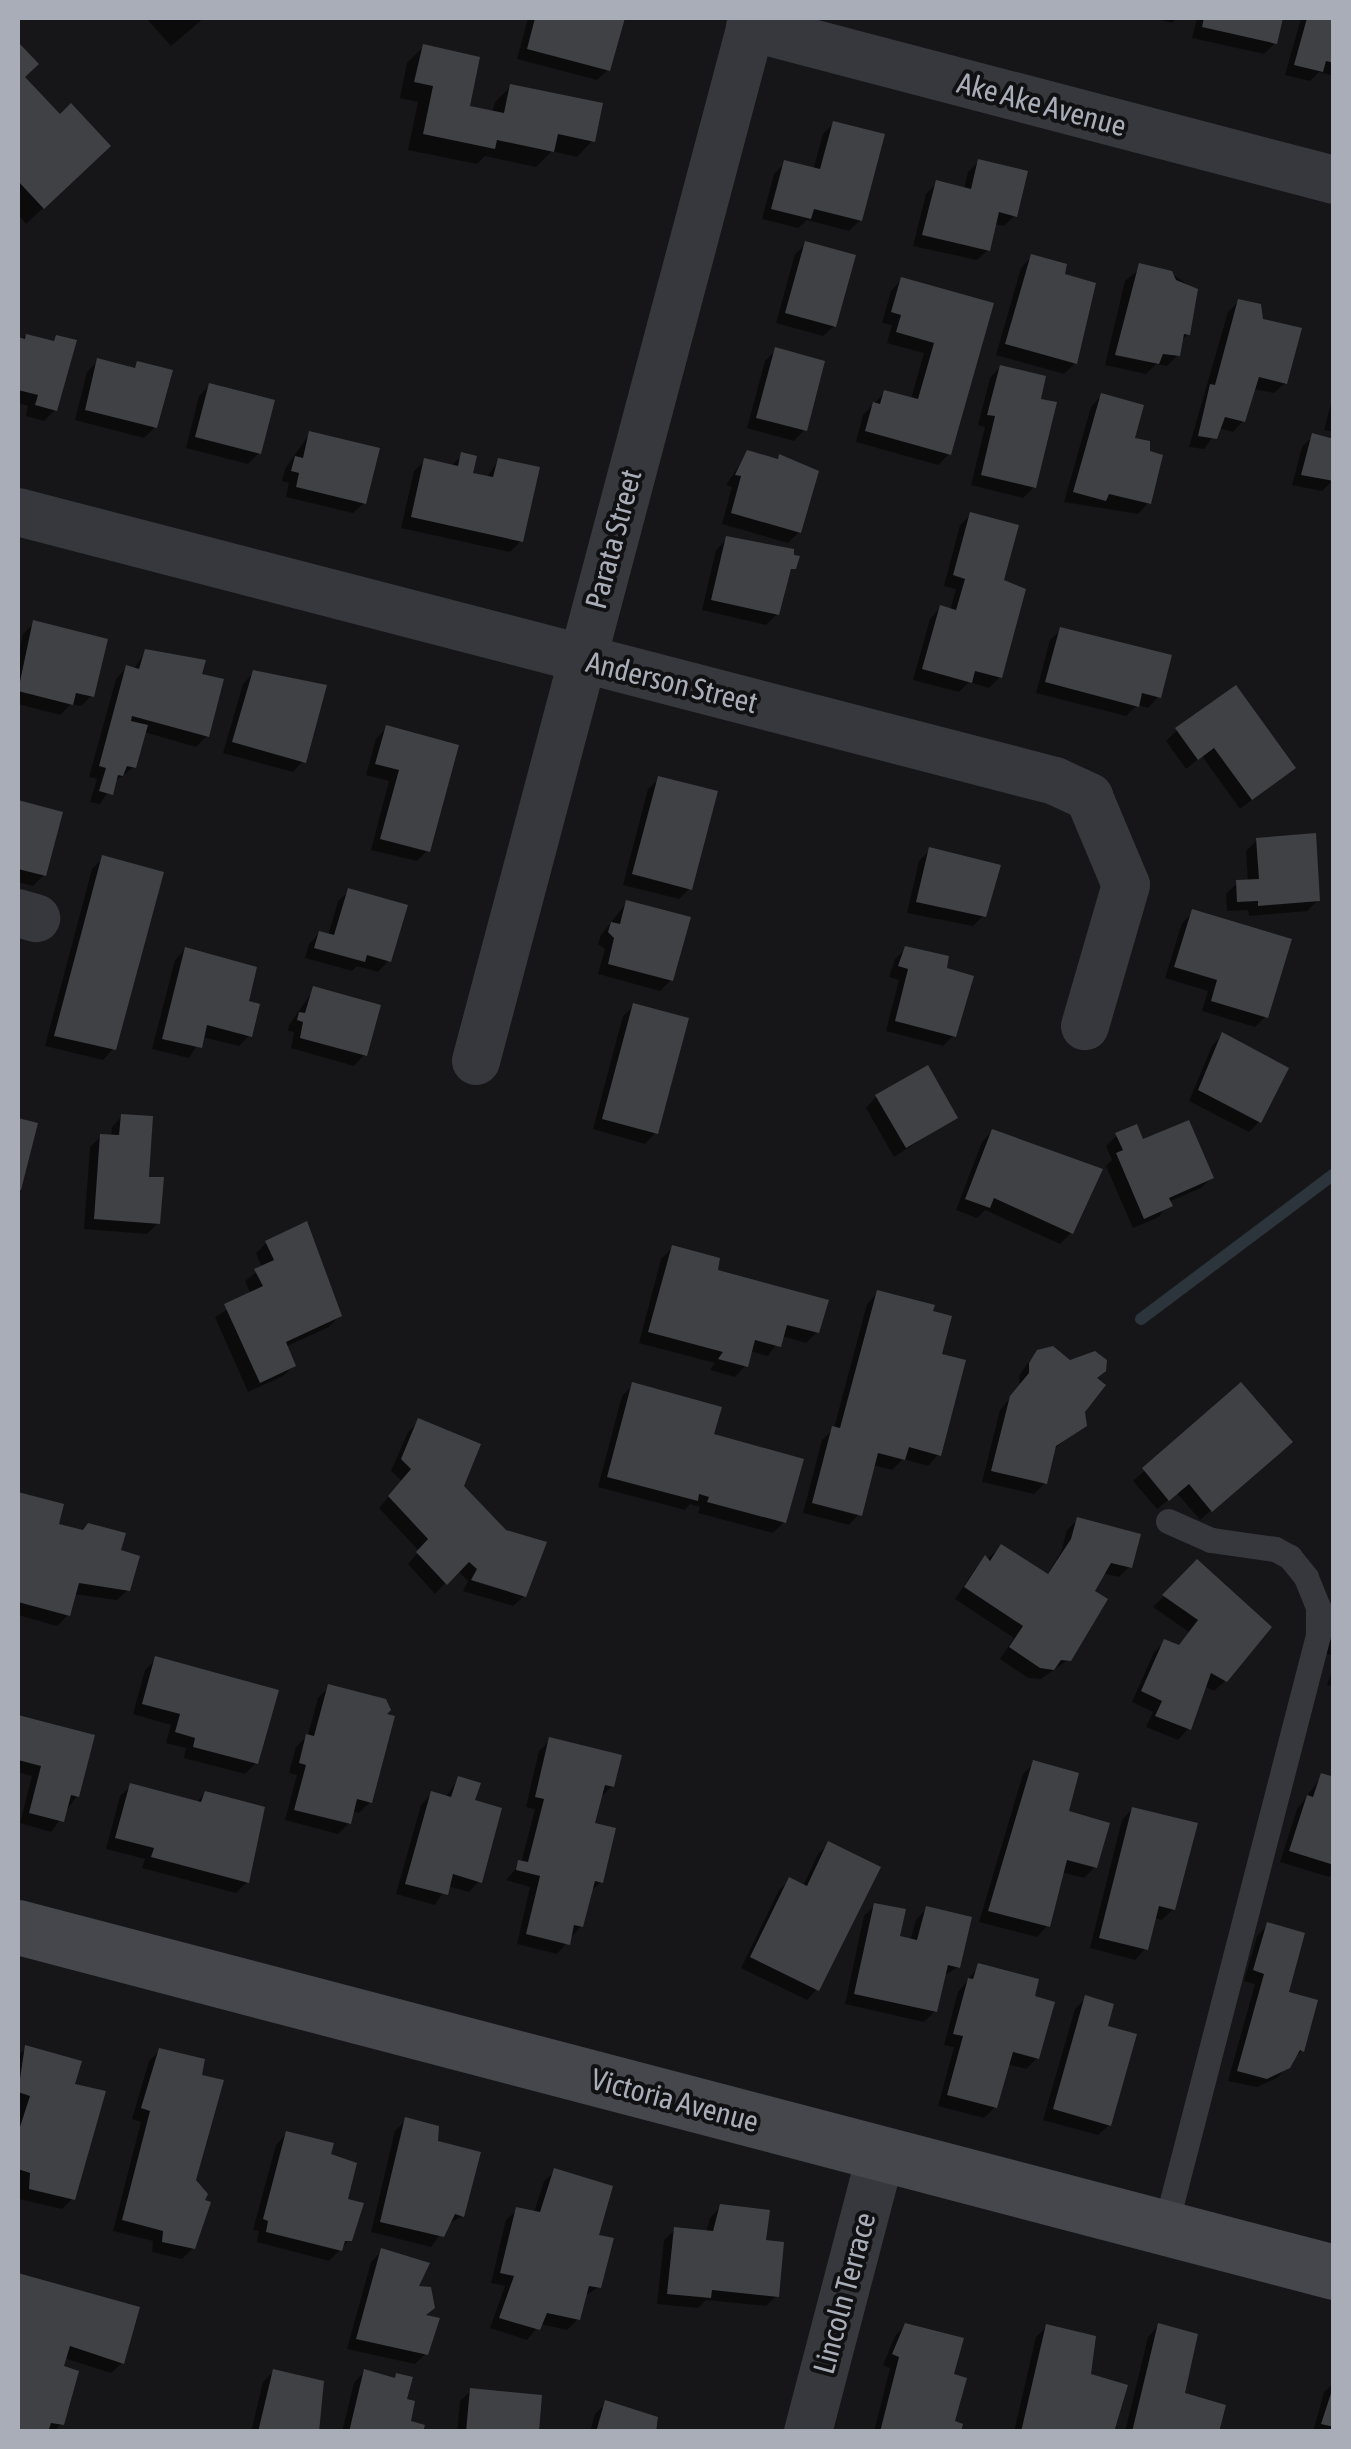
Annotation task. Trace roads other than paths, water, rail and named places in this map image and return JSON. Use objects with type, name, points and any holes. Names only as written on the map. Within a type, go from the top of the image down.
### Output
[{"type":"street","name":"Ake Ake Avenue","points":[[752,22],[1334,180]]},
{"type":"street","name":"Parata Street","points":[[476,1061],[752,22]]},
{"type":"street","name":"Anderson Street","points":[[18,512],[1040,777],[1089,798],[1126,885],[1084,1026]]},
{"type":"street","name":"Victoria Avenue","points":[[18,1927],[1334,2272]]},
{"type":"street","name":"Lincoln Terrace","points":[[808,2432],[881,2154]]},
{"type":"lane","points":[[1165,2228],[1318,1636],[1318,1607],[1306,1577],[1290,1557],[1275,1548],[1211,1540],[1168,1521]]},
{"type":"waterway","points":[[1141,1319],[1334,1174]]}]
